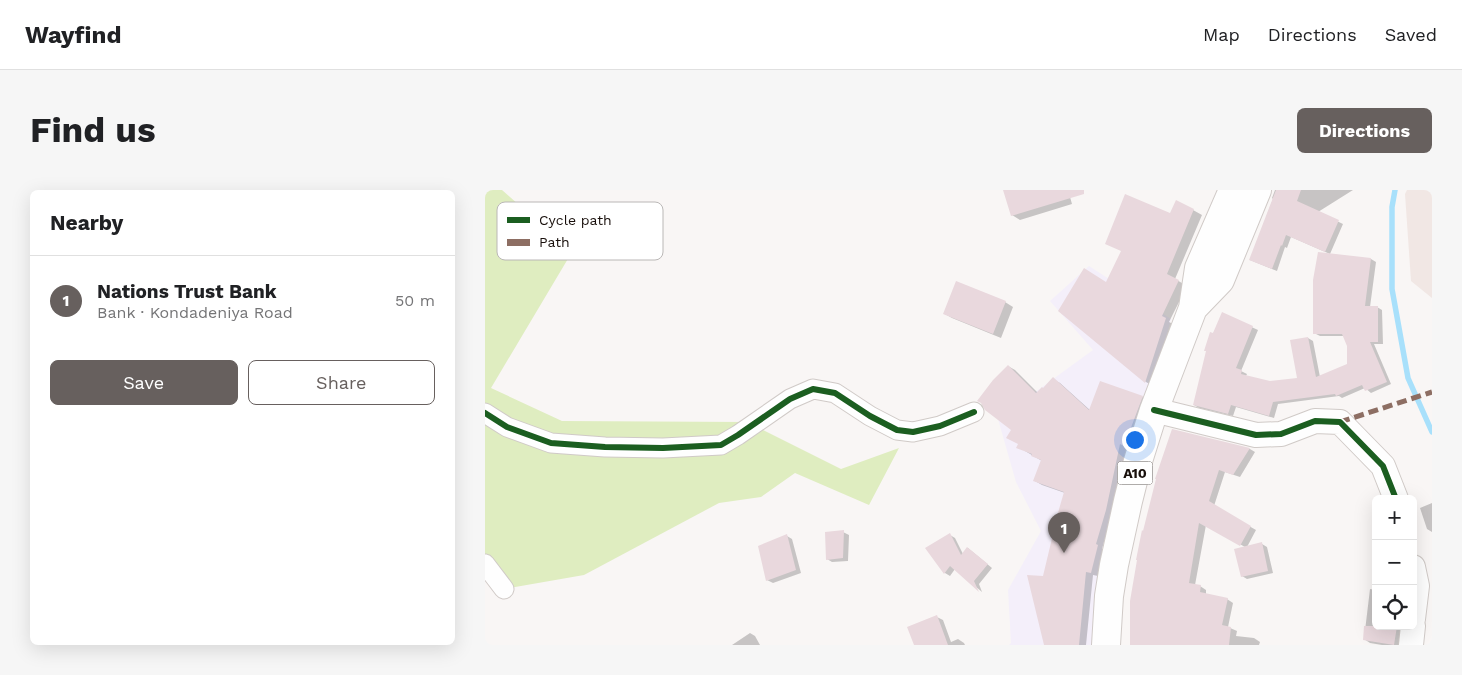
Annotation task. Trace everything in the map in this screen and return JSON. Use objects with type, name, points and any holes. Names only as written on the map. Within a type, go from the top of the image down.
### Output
[{"type":"highway","name":"A10","points":[[1106,645],[1109,596],[1120,535],[1138,460],[1154,410],[1193,308],[1199,268],[1233,190]]},
{"type":"highway","name":"A10","points":[[1193,308],[1220,280],[1257,190]]},
{"type":"street","points":[[485,413],[507,427],[551,443],[605,447],[663,448],[721,445],[790,399],[813,389],[835,393],[870,416],[897,430],[913,432],[940,426],[974,412]]},
{"type":"street","points":[[1154,410],[1256,435],[1281,434],[1315,421],[1339,422],[1383,466],[1394,495]]},
{"type":"street","points":[[485,564],[504,589]]},
{"type":"street","points":[[1411,645],[1413,630]]},
{"type":"shaded area","points":[[1407,190],[1432,190],[1432,298],[1411,281],[1405,194]]},
{"type":"shaded area","points":[[1089,266],[1171,319],[1099,579],[1094,645],[1009,645],[1011,643],[1008,590],[1041,531],[1016,482],[998,419],[1093,350],[1050,301]]},
{"type":"green space","points":[[487,190],[502,190],[516,202],[497,202],[497,260],[567,260],[491,388],[562,421],[747,422],[841,469],[899,448],[869,505],[795,473],[761,497],[719,503],[584,575],[504,589],[485,564],[485,193]]},
{"type":"building","points":[[1003,190],[1084,190],[1084,194],[1011,216]]},
{"type":"building","points":[[1276,190],[1301,190],[1297,201],[1339,220],[1325,252],[1286,235],[1272,269],[1249,260]]},
{"type":"building","points":[[1125,194],[1170,213],[1176,200],[1194,209],[1167,274],[1179,280],[1162,316],[1166,318],[1145,383],[1058,311],[1084,268],[1106,282],[1121,251],[1105,244]]},
{"type":"building","points":[[1318,252],[1371,258],[1365,306],[1378,306],[1378,342],[1370,342],[1387,382],[1365,391],[1362,385],[1336,396],[1335,394],[1273,402],[1269,416],[1231,405],[1228,414],[1193,405],[1206,351],[1204,351],[1210,332],[1213,333],[1222,312],[1253,326],[1236,368],[1242,370],[1241,374],[1270,381],[1297,378],[1290,340],[1308,337],[1316,377],[1347,364],[1347,346],[1342,334],[1313,334],[1313,280]]},
{"type":"building","points":[[956,281],[1006,301],[993,334],[943,314]]},
{"type":"building","points":[[1008,365],[1036,393],[1053,377],[1089,410],[1100,381],[1143,396],[1124,446],[1120,444],[1091,573],[1086,572],[1079,645],[1044,645],[1027,575],[1043,576],[1064,492],[1033,481],[1041,460],[1031,456],[1032,454],[1016,448],[1018,444],[1006,438],[1011,430],[985,410],[981,403],[977,401],[993,380]]},
{"type":"building","points":[[1172,429],[1250,448],[1233,475],[1219,470],[1209,501],[1251,526],[1240,546],[1199,523],[1189,583],[1201,585],[1200,592],[1228,598],[1222,625],[1231,627],[1229,645],[1130,645],[1130,601],[1136,560],[1155,479]]},
{"type":"building","points":[[844,530],[843,558],[826,560],[825,532]]},
{"type":"building","points":[[950,533],[961,555],[967,547],[988,564],[974,581],[979,592],[950,566],[944,574],[925,548]]},
{"type":"building","points":[[787,534],[796,570],[766,581],[758,546]]},
{"type":"building","points":[[1262,542],[1268,571],[1241,577],[1234,549]]},
{"type":"building","points":[[937,615],[948,645],[914,645],[907,627]]},
{"type":"building","points":[[1364,626],[1372,626],[1372,630],[1396,630],[1394,645],[1363,640]]},
{"type":"waterway","points":[[1395,190],[1392,207],[1392,289],[1408,378],[1432,432]]},
{"type":"marked path","points":[[1340,422],[1432,392]]},
{"type":"cycle path","points":[[485,413],[507,427],[551,443],[605,447],[663,448],[721,445],[790,399],[813,389],[835,393],[870,416],[897,430],[913,432],[940,426],[974,412]]},
{"type":"cycle path","points":[[1154,410],[1256,435],[1281,434],[1315,421],[1340,422],[1383,466],[1394,495]]},
{"type":"place","name":"Nations Trust Bank","points":[[1064,553]]}]
